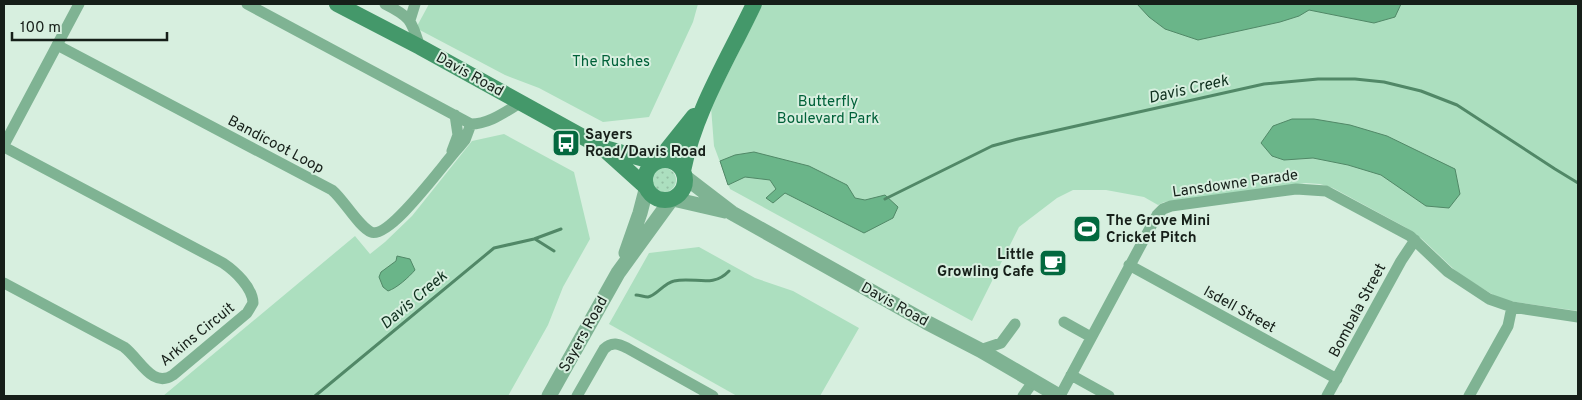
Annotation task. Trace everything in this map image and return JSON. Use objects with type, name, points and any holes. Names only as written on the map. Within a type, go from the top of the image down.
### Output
[{"type":"main road","name":"Davis Road","points":[[337,4],[522,102],[601,147],[646,188]]},
{"type":"main road","points":[[705,102],[646,173],[646,188],[650,194],[659,200],[672,200],[683,190],[691,138],[705,102],[754,4]]},
{"type":"main road","name":"Davis Road","points":[[601,147],[656,162]]},
{"type":"main road","points":[[656,162],[670,160],[680,166],[684,174]]},
{"type":"street","points":[[4,146],[79,4]]},
{"type":"street","points":[[248,4],[471,124],[479,124],[490,120],[522,102]]},
{"type":"street","points":[[385,4],[398,10],[410,20],[420,47]]},
{"type":"street","points":[[410,20],[413,4]]},
{"type":"street","points":[[398,10],[413,4]]},
{"type":"street","name":"Bandicoot Loop","points":[[57,45],[332,190],[371,232],[378,233],[387,228],[405,211],[465,140],[471,124]]},
{"type":"street","name":"Bandicoot Loop","points":[[449,157],[458,135],[455,116]]},
{"type":"street","name":"Arkins Circuit","points":[[4,146],[223,263],[236,274],[249,290],[252,294],[253,303],[246,313],[173,375],[161,380],[153,377],[135,356],[124,347],[4,283]]},
{"type":"street","points":[[684,174],[732,213]]},
{"type":"street","name":"Sayers Road","points":[[618,273],[636,226],[646,188]]},
{"type":"street","name":"Lansdowne Parade","points":[[1059,396],[1157,215],[1163,209],[1296,189],[1330,192],[1415,240],[1455,278],[1488,299],[1512,307],[1578,317]]},
{"type":"street","points":[[672,200],[732,213]]},
{"type":"street","name":"Sayers Road","points":[[549,396],[618,273],[672,200]]},
{"type":"street","name":"Davis Road","points":[[732,213],[926,322],[980,350],[1059,396]]},
{"type":"street","name":"Bombala Street","points":[[1328,396],[1401,261],[1415,240]]},
{"type":"street","name":"Isdell Street","points":[[1129,266],[1337,379]]},
{"type":"street","points":[[1469,396],[1508,326],[1512,307]]},
{"type":"street","points":[[1064,322],[1091,337]]},
{"type":"street","points":[[980,350],[1001,343],[1014,324]]},
{"type":"street","points":[[578,396],[604,349],[615,343],[713,396]]},
{"type":"street","points":[[1071,376],[1109,396]]},
{"type":"street","points":[[1022,396],[1033,382]]},
{"type":"green space","name":"The Rushes","points":[[429,4],[698,4],[693,22],[649,117],[603,122],[539,88],[505,75],[416,28]]},
{"type":"green space","name":"Butterfly Boulevard Park","points":[[763,4],[1578,4],[1578,311],[1509,301],[1495,296],[1459,274],[1422,239],[1405,227],[1333,188],[1320,184],[1306,183],[1164,202],[1158,205],[1144,197],[1106,190],[1073,190],[1057,198],[1019,227],[972,321],[730,189],[714,146],[711,107]]},
{"type":"green space","points":[[504,134],[574,172],[590,239],[563,287],[548,325],[508,396],[163,396],[355,236],[370,254],[385,242],[412,216],[472,141]]},
{"type":"green space","points":[[664,168],[673,171],[676,180],[673,189],[664,192],[655,189],[652,180],[655,171]]},
{"type":"green space","points":[[699,247],[755,278],[793,291],[859,328],[820,396],[737,396],[609,324],[649,253]]},
{"type":"shaded area","points":[[1137,4],[1401,4],[1395,17],[1374,23],[1309,10],[1299,16],[1280,22],[1198,40],[1165,29],[1149,17]]},
{"type":"shaded area","points":[[1292,119],[1314,119],[1350,125],[1387,136],[1455,169],[1460,194],[1449,208],[1426,206],[1381,175],[1348,165],[1313,158],[1284,160],[1272,156],[1261,143],[1273,126]]},
{"type":"shaded area","points":[[754,152],[809,166],[847,185],[855,198],[865,200],[885,195],[898,207],[893,218],[864,233],[785,193],[773,203],[766,198],[776,189],[770,180],[745,177],[728,185],[720,161],[735,155]]},
{"type":"shaded area","points":[[397,256],[410,259],[415,270],[403,282],[388,291],[383,287],[379,277],[381,272],[396,261]]},
{"type":"waterway","name":"Davis Creek","points":[[885,199],[992,146],[1264,84],[1318,79],[1355,79],[1384,82],[1421,91],[1457,105],[1578,183]]},
{"type":"waterway","name":"Davis Creek","points":[[315,396],[494,248],[534,239],[561,229]]},
{"type":"waterway","name":"Davis Creek","points":[[535,239],[554,251]]},
{"type":"waterway","name":"Davis Creek","points":[[636,295],[651,296],[674,281],[710,281],[723,276],[729,271]]},
{"type":"place","name":"Sayers Road/Davis Road","points":[[566,143]]},
{"type":"place","name":"The Grove Mini Cricket Pitch","points":[[1087,229]]},
{"type":"place","name":"Little Growling Cafe","points":[[1053,263]]}]
